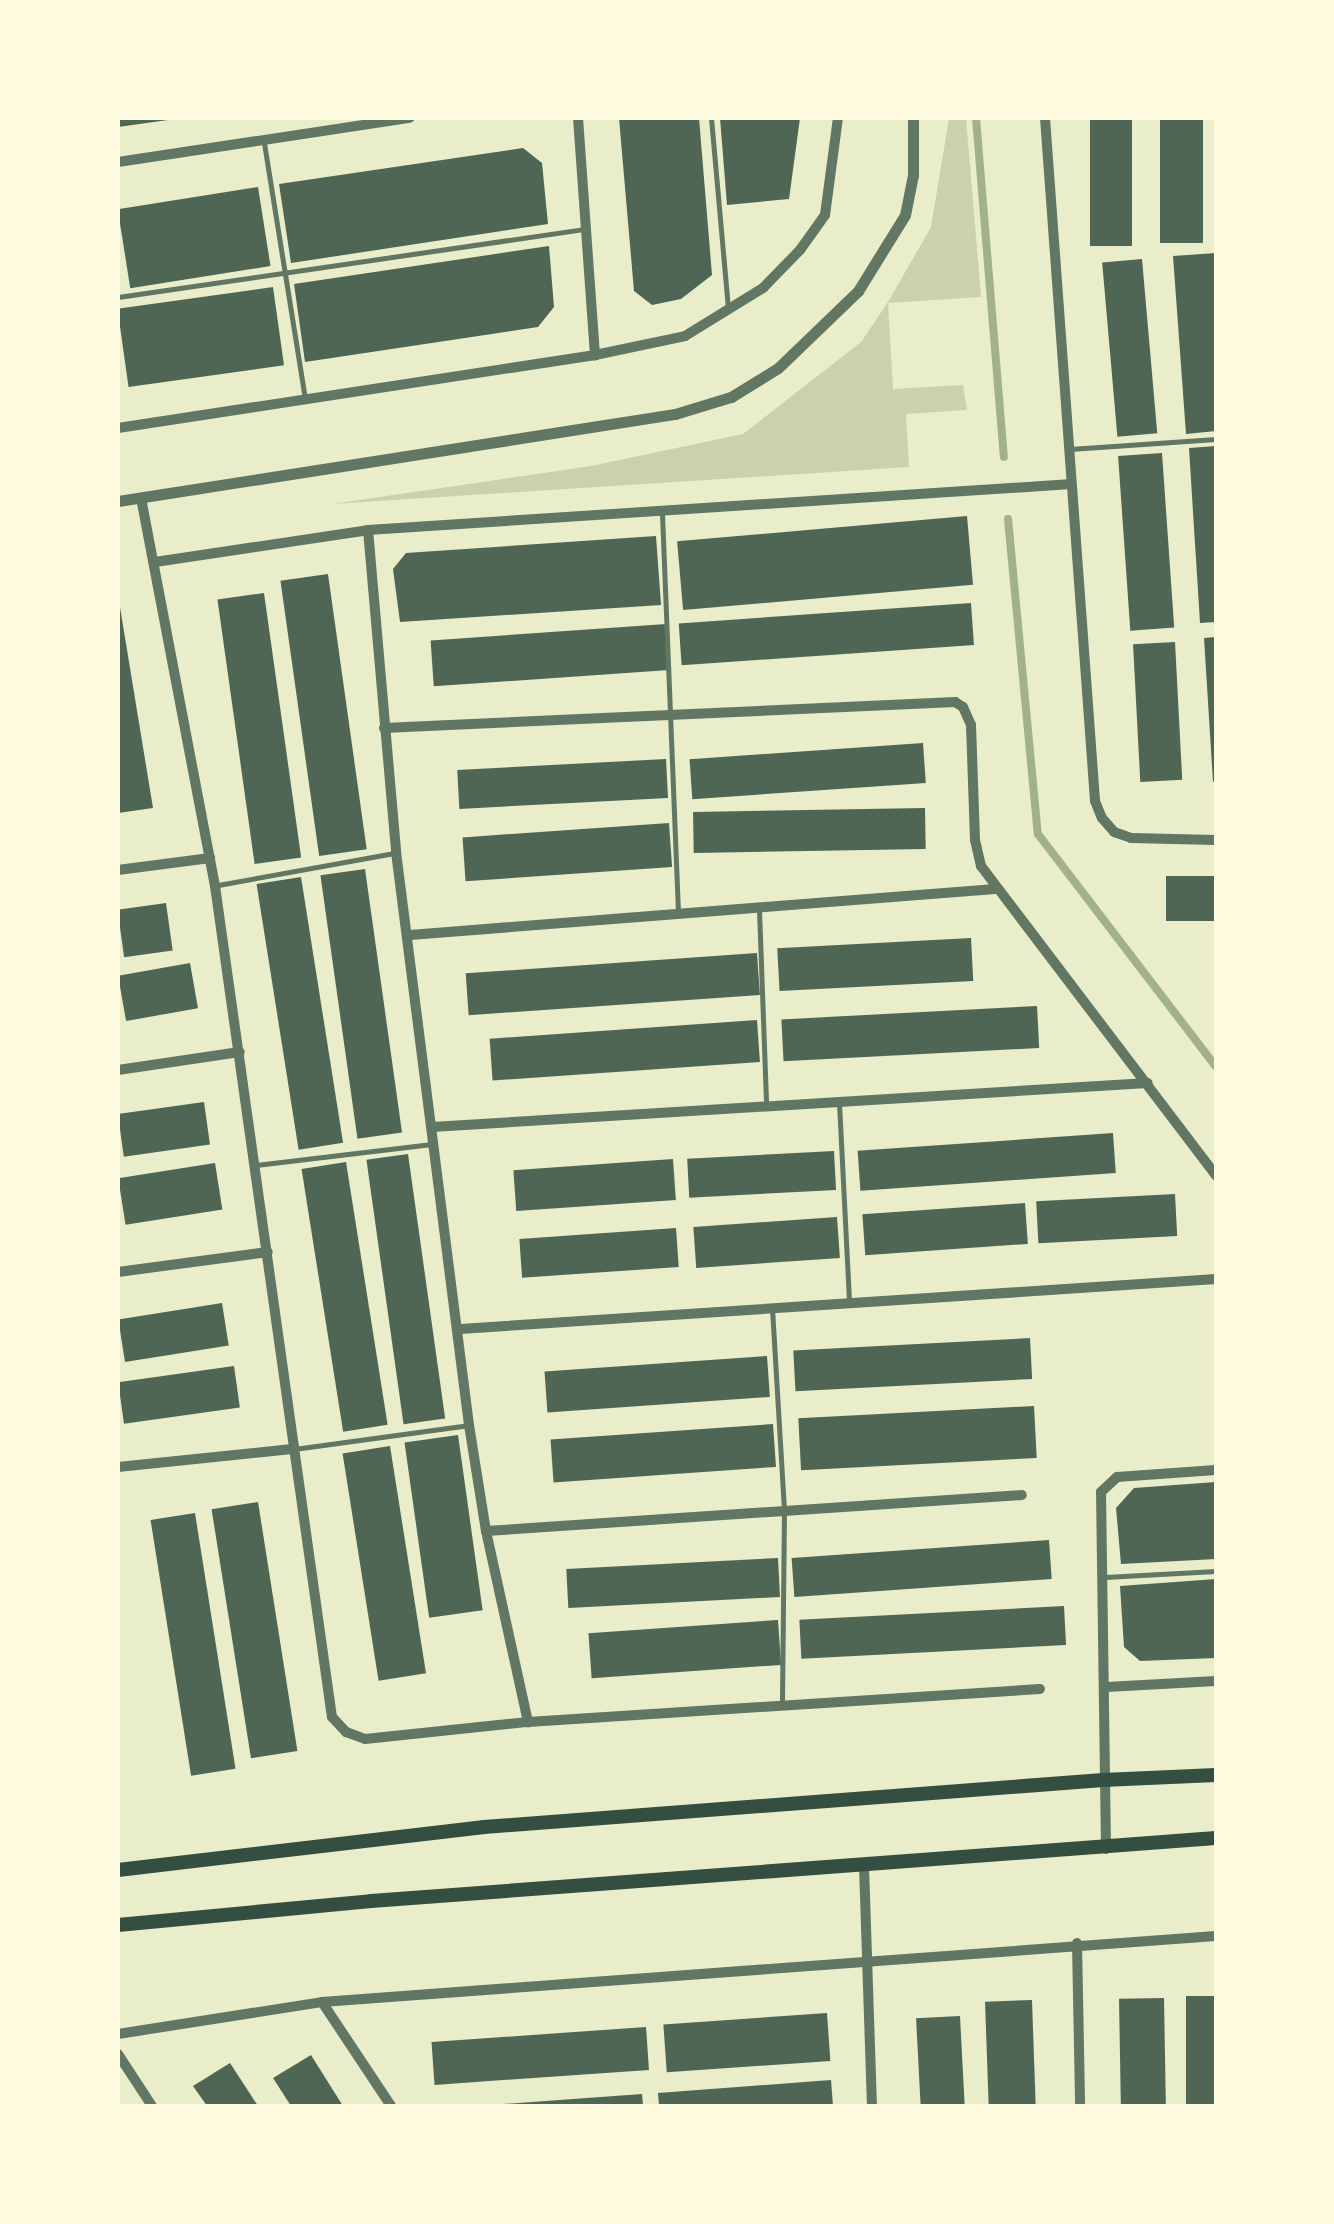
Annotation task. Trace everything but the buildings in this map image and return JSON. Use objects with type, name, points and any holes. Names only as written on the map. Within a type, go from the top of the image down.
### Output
[{"type":"main road","points":[[118,1870],[484,1828],[1103,1780],[1216,1775]]},
{"type":"main road","points":[[118,1925],[371,1901],[1216,1838]]},
{"type":"street","points":[[118,162],[263,140],[330,124],[410,118]]},
{"type":"street","points":[[578,118],[596,354]]},
{"type":"street","points":[[118,428],[596,354],[685,336],[764,288],[800,250],[825,215],[838,118]]},
{"type":"street","points":[[118,501],[675,414],[731,397],[778,368],[816,335],[867,278],[905,216],[912,175],[913,118]]},
{"type":"street","points":[[1045,118],[1092,777],[1102,818],[1114,832],[1151,841],[1216,840]]},
{"type":"street","points":[[155,562],[368,530],[662,514],[1071,484]]},
{"type":"street","points":[[140,498],[210,858],[332,1718],[346,1732],[365,1738],[528,1722],[1040,1689]]},
{"type":"street","points":[[368,530],[396,852],[410,935],[469,1425],[486,1531],[528,1722]]},
{"type":"street","points":[[384,728],[955,702],[969,715],[981,866],[1216,1176]]},
{"type":"street","points":[[118,870],[210,858]]},
{"type":"street","points":[[410,935],[996,889]]},
{"type":"street","points":[[118,1070],[240,1052]]},
{"type":"street","points":[[432,1128],[1148,1083]]},
{"type":"street","points":[[118,1272],[268,1252]]},
{"type":"street","points":[[460,1330],[1216,1280]]},
{"type":"street","points":[[118,1467],[292,1449]]},
{"type":"street","points":[[1106,1848],[1103,1780],[1107,1687],[1099,1506],[1106,1483],[1130,1475],[1216,1470]]},
{"type":"street","points":[[486,1531],[1022,1495]]},
{"type":"street","points":[[1107,1687],[1216,1681]]},
{"type":"street","points":[[864,1866],[872,2106]]},
{"type":"street","points":[[118,2034],[322,2002],[866,1965],[1077,1943],[1216,1936]]},
{"type":"street","points":[[1077,1943],[1080,2106]]},
{"type":"street","points":[[322,2002],[391,2106]]},
{"type":"street","points":[[118,2054],[152,2106]]},
{"type":"lane","points":[[711,118],[729,312]]},
{"type":"lane","points":[[263,140],[305,400]]},
{"type":"lane","points":[[118,296],[587,228]]},
{"type":"lane","points":[[1068,450],[1216,440]]},
{"type":"lane","points":[[662,514],[678,912]]},
{"type":"lane","points":[[214,886],[396,852]]},
{"type":"lane","points":[[758,907],[766,1107]]},
{"type":"lane","points":[[839,1102],[848,1302]]},
{"type":"lane","points":[[256,1165],[434,1144]]},
{"type":"lane","points":[[772,1307],[784,1510],[782,1705]]},
{"type":"lane","points":[[292,1449],[469,1425]]},
{"type":"lane","points":[[1102,1578],[1216,1572]]},
{"type":"green space","points":[[949,118],[966,118],[981,297],[888,303],[893,389],[963,385],[967,410],[906,414],[909,467],[332,504],[591,466],[743,434],[861,342],[888,302],[931,227]]},
{"type":"waterway","points":[[976,118],[1004,457]]},
{"type":"waterway","points":[[1008,519],[1038,834],[1216,1067]]}]
